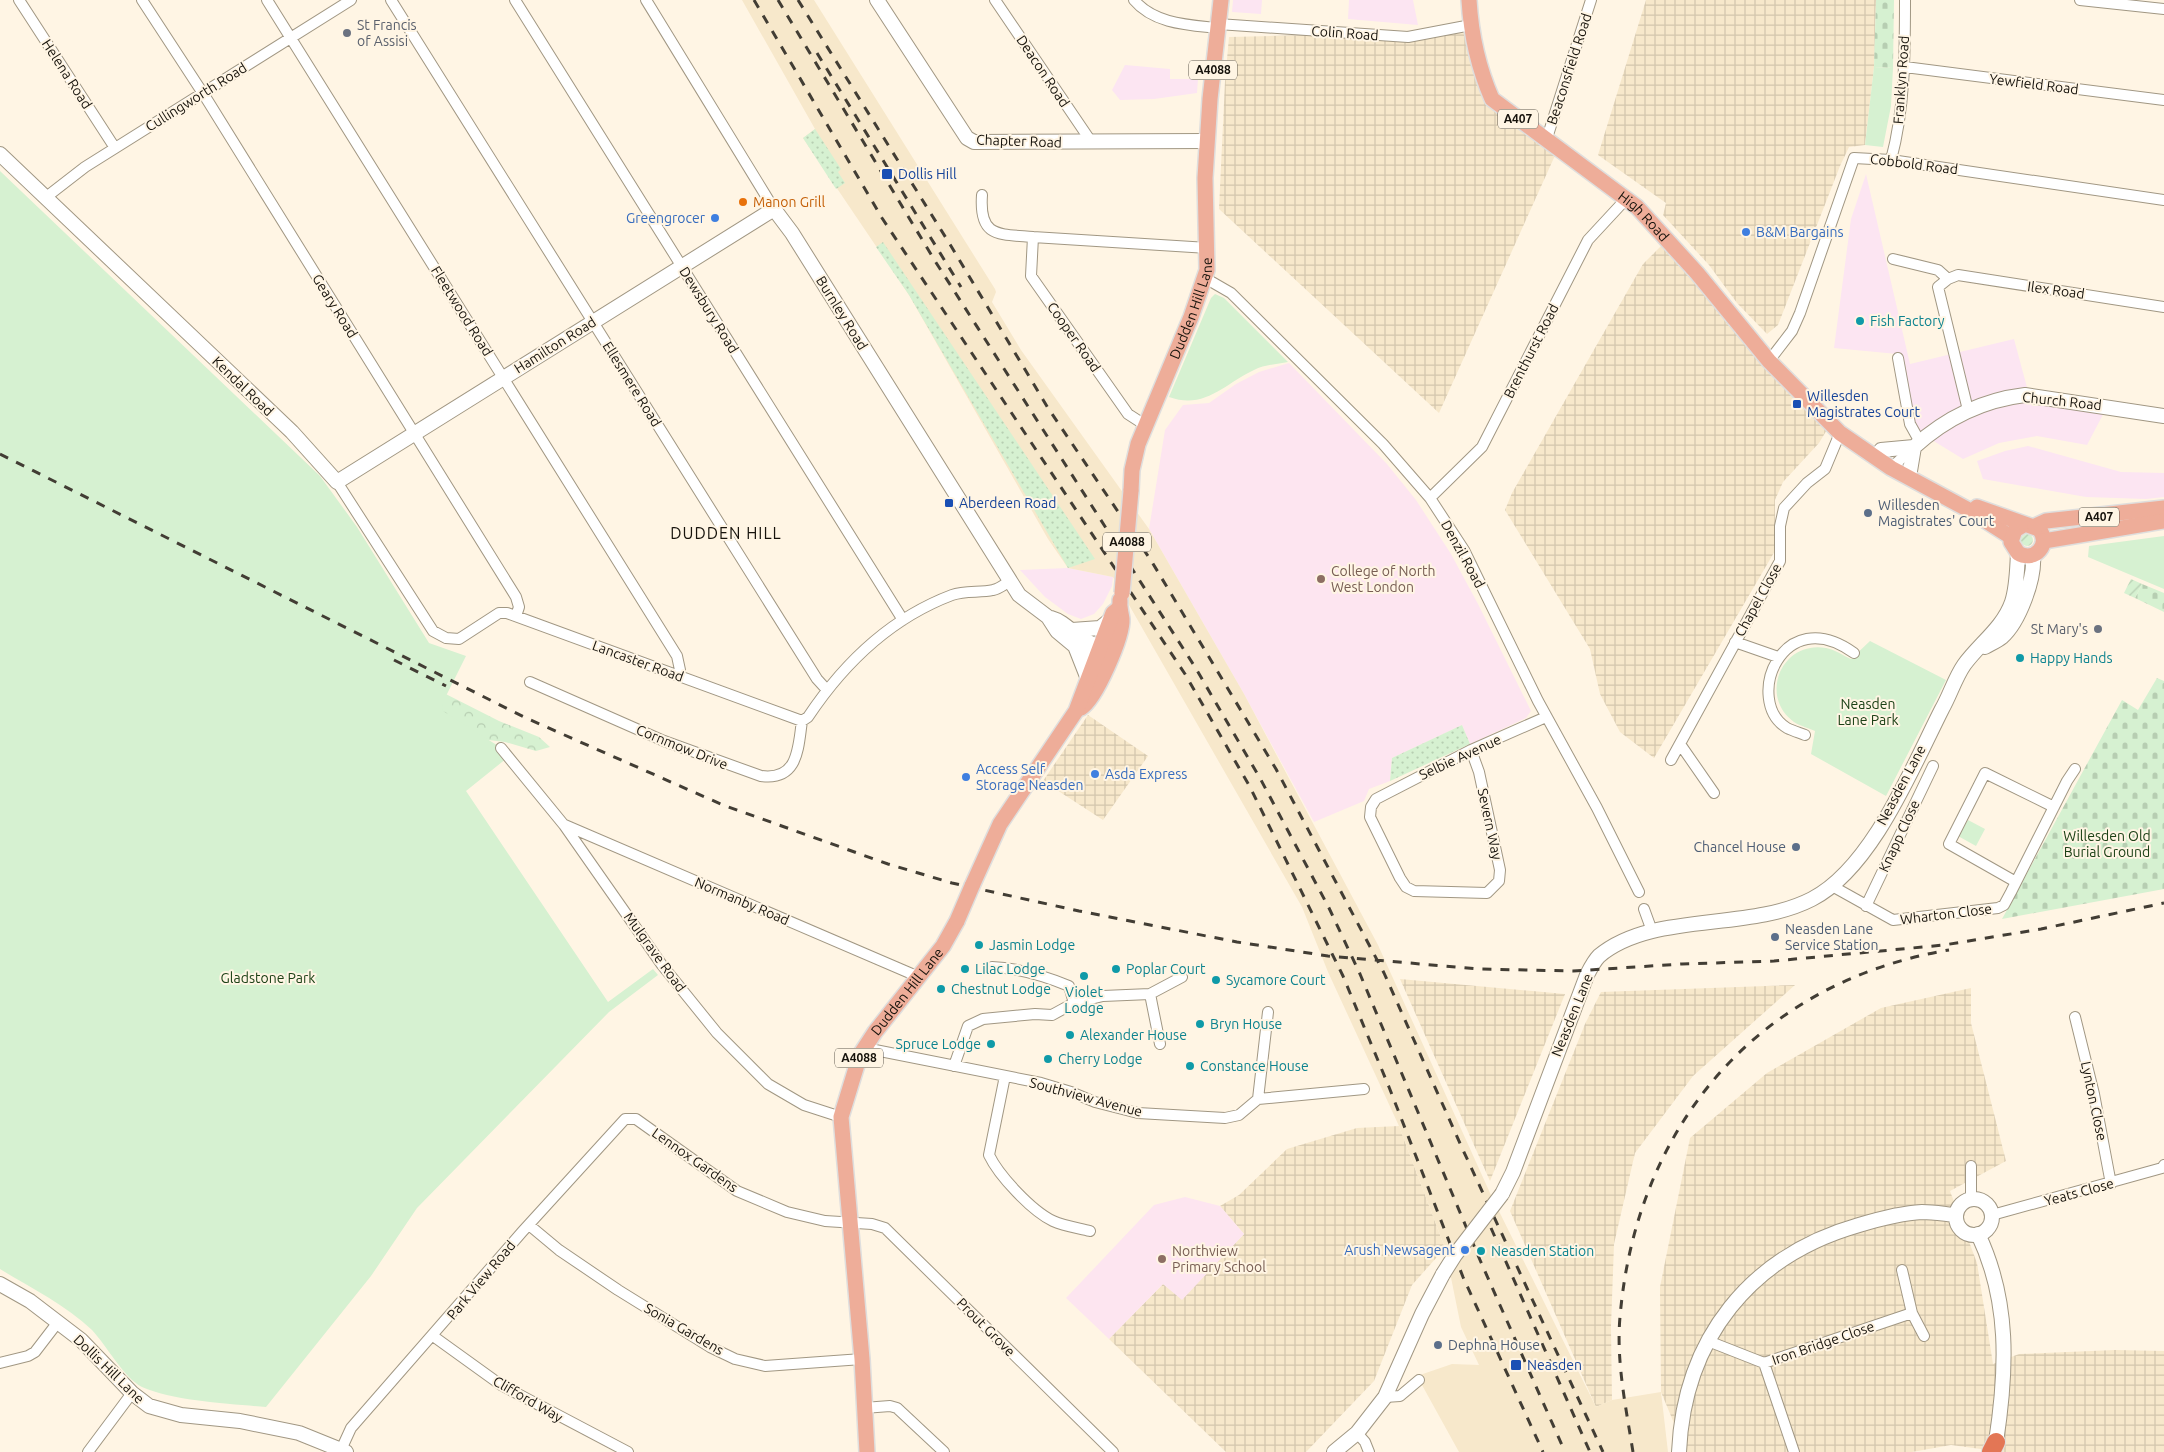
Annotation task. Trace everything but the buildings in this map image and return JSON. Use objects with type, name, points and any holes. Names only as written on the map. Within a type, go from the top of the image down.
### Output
[{"type":"main road","name":"Dudden Hill Lane","points":[[867,1452],[862,1359],[841,1117],[860,1055],[943,946],[957,921],[1000,824],[1076,711],[1088,679],[1122,619],[1114,614],[1122,593],[1134,457],[1145,425],[1205,278],[1208,248],[1204,198],[1207,141],[1221,0]]},
{"type":"main road","name":"High Road","points":[[1469,0],[1471,25],[1482,77],[1492,98],[1502,108],[1547,138],[1637,207],[1668,239],[1769,360],[1840,433],[2011,537]]},
{"type":"main road","name":"High Road","points":[[1840,433],[1881,450],[1894,465],[1910,471],[1970,504],[2030,525]]},
{"type":"main road","name":"A407","points":[[2011,537],[2018,527],[2046,521],[2164,508]]},
{"type":"main road","name":"A407","points":[[2044,540],[2164,521]]},
{"type":"main road","points":[[2011,537],[2012,546],[2025,555],[2042,548],[2044,540],[2042,532],[2030,525]]},
{"type":"main road","name":"Dudden Hill Lane","points":[[1076,711],[1086,705],[1110,662],[1102,652]]},
{"type":"street","name":"Helena Road","points":[[19,0],[115,148]]},
{"type":"street","name":"Geary Road","points":[[142,0],[516,597],[519,607],[516,616]]},
{"type":"street","name":"Fleetwood Road","points":[[267,0],[677,656],[680,670],[678,676]]},
{"type":"street","name":"Cullingworth Road","points":[[45,198],[59,185],[115,148],[351,0]]},
{"type":"street","name":"Ellesmere Road","points":[[391,0],[817,680],[827,690]]},
{"type":"street","name":"Dewsbury Road","points":[[515,0],[903,620]]},
{"type":"street","name":"Burnley Road","points":[[646,0],[774,209],[797,241],[1019,595],[1048,617],[1072,630],[1078,637],[1102,652]]},
{"type":"street","name":"Chapter Road","points":[[877,0],[967,138],[980,143],[1207,141]]},
{"type":"street","name":"Deacon Road","points":[[995,0],[1088,136],[1088,143]]},
{"type":"street","name":"Colin Road","points":[[1134,0],[1148,12],[1162,19],[1218,26],[1408,37],[1471,25]]},
{"type":"street","name":"Beaconsfield Road","points":[[1547,138],[1591,0]]},
{"type":"street","name":"Franklyn Road","points":[[1891,160],[1896,140],[1905,67],[1905,0]]},
{"type":"street","points":[[2080,0],[2164,9]]},
{"type":"street","name":"Yewfield Road","points":[[1905,67],[2164,100]]},
{"type":"street","name":"Kendal Road","points":[[0,154],[292,432],[338,482],[433,631],[438,635],[455,639]]},
{"type":"street","name":"Cobbold Road","points":[[1769,360],[1792,331],[1800,313],[1854,158],[1891,160],[2164,200]]},
{"type":"street","points":[[982,195],[982,217],[984,224],[990,229],[1008,235],[1208,248]]},
{"type":"street","name":"Brenthurst Road","points":[[1430,498],[1482,447],[1588,240],[1626,199]]},
{"type":"street","name":"Hamilton Road","points":[[338,482],[774,209]]},
{"type":"street","name":"Cooper Road","points":[[1033,236],[1031,276],[1128,414],[1145,425]]},
{"type":"street","points":[[1893,259],[1938,270],[1948,279],[1938,287],[1968,410]]},
{"type":"street","name":"Ilex Road","points":[[1948,279],[1958,275],[2164,307]]},
{"type":"street","name":"Denzil Road","points":[[1205,278],[1231,293],[1383,444],[1430,498],[1464,550],[1546,718],[1597,808],[1639,892]]},
{"type":"street","points":[[1898,358],[1910,424],[1917,445],[1910,471]]},
{"type":"street","name":"Church Road","points":[[1894,465],[1950,420],[1968,410],[2004,397],[2025,395],[2164,416]]},
{"type":"street","name":"Chapel Close","points":[[1671,760],[1780,561],[1780,526],[1784,508],[1807,482],[1825,469],[1840,433]]},
{"type":"street","points":[[1881,450],[1917,445]]},
{"type":"street","name":"Neasden Lane","points":[[1334,1452],[1357,1433],[1385,1397],[1422,1314],[1443,1274],[1455,1255],[1502,1194],[1513,1172],[1587,975],[1598,957],[1616,945],[1652,931],[1747,918],[1789,908],[1812,899],[1832,886],[1861,856],[1903,788],[1964,665],[1979,649],[2001,638],[2016,618],[2027,593],[2034,564],[2025,555]]},
{"type":"street","points":[[802,721],[808,717],[827,690],[855,658],[879,637],[903,620],[954,594],[994,590],[1010,581]]},
{"type":"street","name":"Lancaster Road","points":[[455,639],[499,614],[516,616],[802,721]]},
{"type":"street","points":[[1072,630],[1100,628],[1114,614]]},
{"type":"street","name":"Burnley Road","points":[[1048,617],[1057,631],[1075,646],[1102,652]]},
{"type":"street","points":[[1805,735],[1786,728],[1772,708],[1768,682],[1778,657],[1787,648],[1801,640],[1815,638],[1834,642],[1854,653]]},
{"type":"street","points":[[1735,642],[1778,657]]},
{"type":"street","name":"Burnley Road","points":[[1075,646],[1088,679]]},
{"type":"street","name":"Cornmow Drive","points":[[530,682],[664,742],[771,778],[782,774],[790,767],[799,750],[802,721]]},
{"type":"street","name":"Selbie Avenue","points":[[1376,799],[1471,750],[1546,718]]},
{"type":"street","points":[[1680,744],[1714,793]]},
{"type":"street","name":"Mulgrave Road","points":[[502,748],[564,825],[662,965],[740,1057],[768,1084],[796,1101],[841,1117]]},
{"type":"street","name":"Severn Way","points":[[1376,799],[1371,807],[1370,817],[1406,887],[1424,893],[1487,893],[1498,881],[1500,870],[1479,772],[1471,750]]},
{"type":"street","name":"Knapp Close","points":[[1866,906],[1933,766]]},
{"type":"street","name":"Wharton Close","points":[[1832,886],[1893,920],[1998,908],[2004,905],[2075,768]]},
{"type":"street","points":[[2016,882],[1949,844],[1985,773],[2054,807]]},
{"type":"street","name":"Normanby Road","points":[[564,825],[919,976]]},
{"type":"street","points":[[1644,909],[1652,931]]},
{"type":"street","points":[[992,967],[1005,968],[1046,978],[1069,986],[1074,1003]]},
{"type":"street","points":[[954,1066],[968,1026],[983,1019],[1035,1014],[1052,1015],[1074,1003],[1103,996],[1150,994],[1182,977]]},
{"type":"street","points":[[1150,994],[1160,1044]]},
{"type":"street","points":[[1268,1012],[1258,1099],[1364,1089]]},
{"type":"street","name":"Lynton Close","points":[[2075,1018],[2094,1094],[2111,1184]]},
{"type":"street","name":"Southview Avenue","points":[[865,1048],[1041,1083],[1095,1102],[1138,1112],[1225,1118],[1239,1115],[1258,1099]]},
{"type":"street","points":[[1005,1076],[989,1155],[995,1167],[1040,1214],[1054,1222],[1090,1231]]},
{"type":"street","name":"Lennox Gardens","points":[[630,1117],[636,1119],[737,1191],[788,1212],[825,1221],[849,1224]]},
{"type":"street","name":"Park View Road","points":[[343,1451],[351,1428],[529,1225],[625,1119],[630,1117]]},
{"type":"street","points":[[1971,1166],[1973,1179],[1971,1199]]},
{"type":"street","name":"Yeats Close","points":[[1992,1215],[2111,1184],[2164,1166]]},
{"type":"street","points":[[1971,1199],[1983,1202],[1992,1215],[1991,1224],[1978,1234],[1964,1232],[1957,1222],[1956,1215],[1960,1206],[1971,1199]]},
{"type":"street","points":[[1679,1452],[1679,1430],[1684,1400],[1708,1341],[1723,1316],[1752,1282],[1774,1263],[1830,1233],[1888,1217],[1922,1212],[1956,1215]]},
{"type":"street","name":"Prout Grove","points":[[849,1224],[872,1224],[885,1228],[1113,1452]]},
{"type":"street","name":"Sonia Gardens","points":[[529,1225],[559,1250],[626,1295],[710,1347],[735,1359],[765,1366],[862,1359]]},
{"type":"street","points":[[1978,1234],[1990,1258],[2004,1321],[2003,1382],[1995,1448]]},
{"type":"street","points":[[1902,1270],[1912,1313],[1924,1336]]},
{"type":"street","name":"Dollis Hill Lane","points":[[0,1284],[30,1301],[58,1322],[86,1346],[132,1393],[148,1406],[181,1415],[240,1421],[299,1433],[343,1451]]},
{"type":"street","name":"Iron Bridge Close","points":[[1708,1341],[1764,1364],[1912,1313]]},
{"type":"street","points":[[0,1363],[35,1352],[58,1322]]},
{"type":"street","name":"Clifford Way","points":[[433,1336],[501,1385],[628,1452]]},
{"type":"street","points":[[1764,1364],[1794,1452]]},
{"type":"street","points":[[1385,1397],[1400,1396],[1419,1380]]},
{"type":"street","points":[[88,1452],[132,1393]]},
{"type":"street","points":[[864,1408],[890,1406],[898,1408],[944,1452]]},
{"type":"street","points":[[1357,1433],[1365,1442],[1369,1452]]},
{"type":"shaded area","points":[[742,0],[814,0],[995,289],[996,292],[992,302],[1021,350],[1149,529],[1244,694],[1378,945],[1490,1193],[1596,1407],[1612,1400],[1661,1392],[1668,1452],[1459,1452],[1417,1376],[1452,1364],[1479,1365],[1461,1327],[1445,1248],[1399,1126],[1328,972],[1302,907],[1113,577],[1068,568],[1048,539],[909,295],[803,138],[815,129]]},
{"type":"shaded area","points":[[1233,0],[1262,0],[1261,14],[1232,12]]},
{"type":"shaded area","points":[[1349,0],[1413,0],[1418,25],[1348,19]]},
{"type":"shaded area","points":[[1646,0],[1876,0],[1874,67],[1865,145],[1849,147],[1778,325],[1767,334],[1737,303],[1709,265],[1663,215],[1666,203],[1598,155]]},
{"type":"shaded area","points":[[1465,31],[1476,78],[1557,151],[1439,413],[1219,209],[1225,81],[1229,37]]},
{"type":"shaded area","points":[[1125,65],[1170,69],[1170,79],[1198,79],[1197,93],[1154,99],[1120,100],[1112,90]]},
{"type":"shaded area","points":[[1866,174],[1910,364],[2014,339],[2032,406],[2108,405],[2087,445],[2037,436],[1999,443],[1963,459],[1914,429],[1897,354],[1834,348],[1851,219]]},
{"type":"shaded area","points":[[1663,244],[1828,428],[1819,443],[1783,482],[1775,500],[1775,526],[1779,544],[1654,758],[1620,732],[1600,694],[1590,649],[1505,510],[1512,493],[1643,264]]},
{"type":"shaded area","name":"College of North West London","points":[[1289,363],[1387,464],[1416,500],[1451,554],[1531,711],[1526,718],[1470,744],[1462,725],[1392,758],[1390,781],[1369,789],[1364,801],[1314,822],[1244,694],[1149,529],[1165,430],[1183,405],[1209,403],[1236,384],[1259,372]]},
{"type":"shaded area","points":[[2028,446],[2121,472],[2164,473],[2164,497],[2146,499],[2086,497],[1983,479],[1977,461],[2005,451]]},
{"type":"shaded area","points":[[1068,568],[1113,577],[1112,586],[1103,604],[1094,614],[1081,619],[1068,614],[1045,597],[1020,570]]},
{"type":"shaded area","points":[[1088,715],[1148,756],[1103,820],[1043,781]]},
{"type":"shaded area","points":[[1400,979],[1565,994],[1490,1181]]},
{"type":"shaded area","points":[[1795,985],[1693,1076],[1635,1153],[1614,1244],[1611,1327],[1612,1400],[1596,1407],[1510,1211],[1585,1024],[1601,992]]},
{"type":"shaded area","points":[[1971,988],[1971,1023],[2006,1161],[1950,1191],[1977,1263],[1993,1364],[2019,1354],[2115,1350],[2164,1351],[2164,1452],[2003,1452],[1951,1445],[1912,1452],[1686,1452],[1661,1392],[1660,1287],[1690,1138],[1767,1073],[1881,1008]]},
{"type":"shaded area","points":[[1399,1126],[1445,1248],[1412,1285],[1374,1381],[1306,1452],[1226,1452],[1109,1339],[1163,1284],[1182,1299],[1244,1234],[1220,1206],[1239,1195],[1287,1149],[1357,1128]]},
{"type":"shaded area","name":"Northview Primary School","points":[[1185,1197],[1220,1206],[1244,1234],[1182,1300],[1163,1284],[1109,1339],[1066,1298],[1154,1205]]},
{"type":"green space","points":[[1876,0],[1894,0],[1893,68],[1874,67]]},
{"type":"green space","points":[[1874,67],[1893,68],[1891,106],[1883,147],[1865,145]]},
{"type":"green space","points":[[815,129],[841,169],[838,172],[845,183],[836,189],[803,138]]},
{"type":"green space","name":"Gladstone Park","points":[[0,171],[320,476],[357,527],[429,643],[466,656],[442,704],[443,711],[503,749],[507,758],[466,791],[608,1002],[653,969],[658,975],[609,1012],[417,1208],[371,1276],[266,1407],[186,1399],[142,1387],[128,1376],[98,1337],[82,1321],[48,1297],[0,1269]]},
{"type":"green space","points":[[883,242],[1095,559],[1068,568],[909,295],[876,247]]},
{"type":"green space","points":[[1215,294],[1224,298],[1288,362],[1258,368],[1204,398],[1182,400],[1169,397],[1211,298]]},
{"type":"green space","points":[[0,468],[499,721],[539,737],[550,747],[536,751],[505,742],[456,736]]},
{"type":"green space","points":[[2025,534],[2029,534],[2033,540],[2029,546],[2025,546],[2021,542],[2021,538]]},
{"type":"green space","points":[[2164,536],[2164,589],[2088,557],[2089,546]]},
{"type":"green space","points":[[2131,579],[2142,584],[2135,598],[2124,593]]},
{"type":"green space","points":[[2142,584],[2164,593],[2164,612],[2135,598]]},
{"type":"green space","name":"Neasden Lane Park","points":[[1870,641],[1946,680],[1886,796],[1811,754],[1815,731],[1794,722],[1783,711],[1778,698],[1777,685],[1780,672],[1787,661],[1797,653],[1811,648],[1826,648],[1851,659]]},
{"type":"green space","name":"Willesden Old Burial Ground","points":[[2157,678],[2164,681],[2164,889],[2002,919],[2122,700],[2138,710]]},
{"type":"green space","points":[[1462,725],[1470,744],[1390,781],[1392,758]]},
{"type":"green space","points":[[1968,820],[1985,829],[1976,846],[1958,836]]},
{"type":"railway","points":[[754,0],[882,218],[1185,674],[1250,787],[1343,976],[1389,1087],[1463,1277],[1543,1452]]},
{"type":"railway","points":[[778,0],[935,261],[1195,667],[1261,780],[1329,908],[1360,974],[1480,1260],[1565,1452]]},
{"type":"railway","points":[[798,0],[951,246],[1048,408],[1152,562],[1276,769],[1384,973],[1463,1150],[1603,1452]]},
{"type":"railway","points":[[817,53],[961,287]]},
{"type":"railway","points":[[0,454],[526,718],[723,805],[888,864],[952,883],[1079,911],[1237,942],[1328,956],[1479,969],[1573,971],[1682,964],[1774,961],[1944,945],[2041,929],[2164,903]]},
{"type":"railway","points":[[394,660],[446,686]]},
{"type":"railway","points":[[1633,1452],[1619,1350],[1620,1317],[1631,1248],[1651,1184],[1681,1125],[1719,1074],[1765,1030],[1819,994],[1881,967],[1949,950]]},
{"type":"railway","points":[[1491,1228],[1590,1452]]},
{"type":"place","name":"St Francis of Assisi","points":[[347,33]]},
{"type":"place","name":"Dollis Hill","points":[[887,174]]},
{"type":"place","name":"Manon Grill","points":[[743,202]]},
{"type":"place","name":"Greengrocer","points":[[715,218]]},
{"type":"place","name":"B&M Bargains","points":[[1746,232]]},
{"type":"place","name":"Fish Factory","points":[[1860,321]]},
{"type":"place","name":"Willesden Magistrates Court","points":[[1797,404]]},
{"type":"place","name":"Aberdeen Road","points":[[949,503]]},
{"type":"place","name":"Willesden Magistrates' Court","points":[[1868,513]]},
{"type":"place","name":"College of North West London","points":[[1321,579]]},
{"type":"place","name":"St Mary's","points":[[2098,629]]},
{"type":"place","name":"Happy Hands","points":[[2020,658]]},
{"type":"place","name":"Asda Express","points":[[1095,774]]},
{"type":"place","name":"Access Self Storage Neasden","points":[[966,777]]},
{"type":"place","name":"Chancel House","points":[[1796,847]]},
{"type":"place","name":"Neasden Lane Service Station","points":[[1775,937]]},
{"type":"place","name":"Jasmin Lodge","points":[[979,945]]},
{"type":"place","name":"Lilac Lodge","points":[[965,969]]},
{"type":"place","name":"Poplar Court","points":[[1116,969]]},
{"type":"place","name":"Violet Lodge","points":[[1084,976]]},
{"type":"place","name":"Sycamore Court","points":[[1216,980]]},
{"type":"place","name":"Chestnut Lodge","points":[[941,989]]},
{"type":"place","name":"Bryn House","points":[[1200,1024]]},
{"type":"place","name":"Alexander House","points":[[1070,1035]]},
{"type":"place","name":"Spruce Lodge","points":[[991,1044]]},
{"type":"place","name":"Cherry Lodge","points":[[1048,1059]]},
{"type":"place","name":"Constance House","points":[[1190,1066]]},
{"type":"place","name":"Arush Newsagent","points":[[1465,1250]]},
{"type":"place","name":"Neasden Station","points":[[1481,1251]]},
{"type":"place","name":"Northview Primary School","points":[[1162,1259]]},
{"type":"place","name":"Dephna House","points":[[1438,1345]]},
{"type":"place","name":"Neasden","points":[[1516,1365]]},
{"type":"district","name":"DUDDEN HILL","points":[[726,533]]}]
